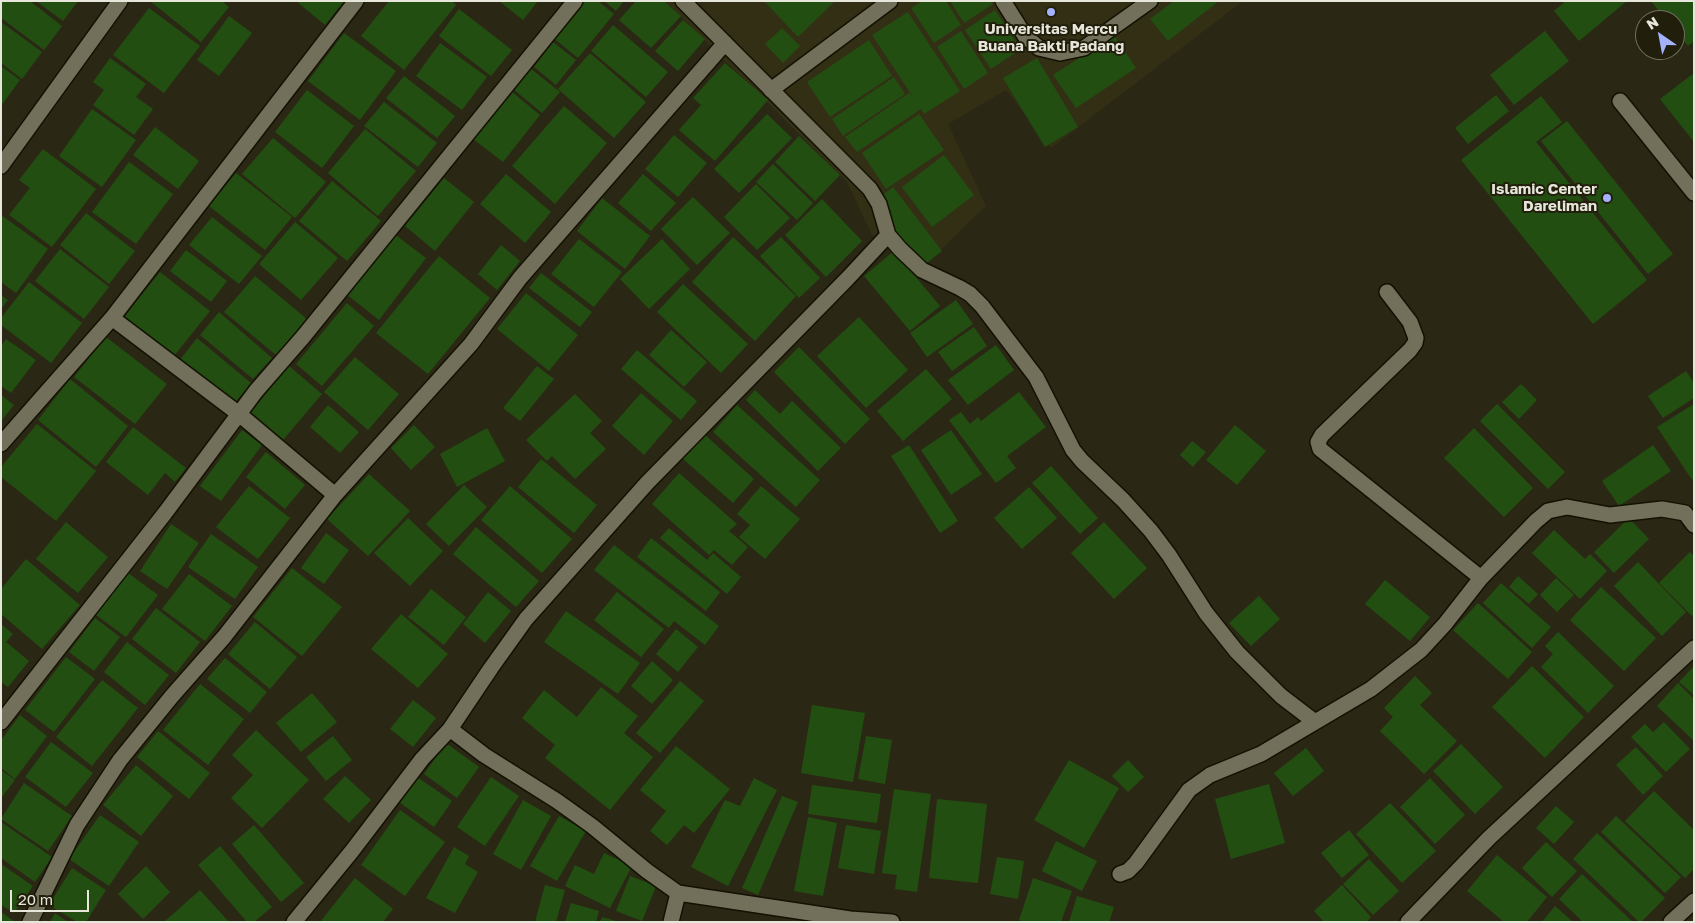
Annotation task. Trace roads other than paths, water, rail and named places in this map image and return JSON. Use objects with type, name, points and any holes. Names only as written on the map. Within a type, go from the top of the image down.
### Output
[{"type":"street","points":[[1,166],[120,1]]},
{"type":"street","points":[[1,444],[112,318],[356,1]]},
{"type":"street","points":[[1,722],[165,513],[256,391],[303,337],[575,1]]},
{"type":"street","points":[[683,1],[870,189],[879,204],[888,235],[900,250],[922,270],[960,288],[982,306],[1036,377],[1073,450],[1151,531],[1169,555],[1206,613],[1237,652],[1281,696],[1315,722]]},
{"type":"street","points":[[771,90],[890,1]]},
{"type":"street","points":[[1003,1],[1025,36],[1039,48],[1060,53],[1084,48],[1150,1]]},
{"type":"street","points":[[30,922],[77,825],[120,760],[172,696],[224,637],[335,495],[471,344],[520,278],[725,43]]},
{"type":"street","points":[[1620,101],[1694,193]]},
{"type":"street","points":[[294,922],[352,851],[422,759],[450,729],[526,619],[647,483],[888,235]]},
{"type":"street","points":[[1387,292],[1410,322],[1416,338],[1415,343],[1322,435],[1318,442],[1320,449],[1481,578]]},
{"type":"street","points":[[112,318],[239,414],[335,495]]},
{"type":"street","points":[[1120,874],[1128,871],[1136,863],[1189,790],[1210,775],[1261,754],[1371,689],[1420,650],[1445,624],[1481,578],[1536,520],[1548,511],[1567,507],[1610,515],[1662,509],[1685,513],[1694,524]]},
{"type":"street","points":[[1408,922],[1489,838],[1694,648]]},
{"type":"street","points":[[450,729],[484,755],[557,800],[678,893],[850,920],[892,922]]},
{"type":"street","points":[[670,922],[678,893]]},
{"type":"street","points":[[1670,922],[1694,901]]},
{"type":"place","name":"Universitas Mercu Buana Bakti Padang","points":[[1051,12]]},
{"type":"place","name":"Islamic Center Dareliman","points":[[1607,198]]}]
